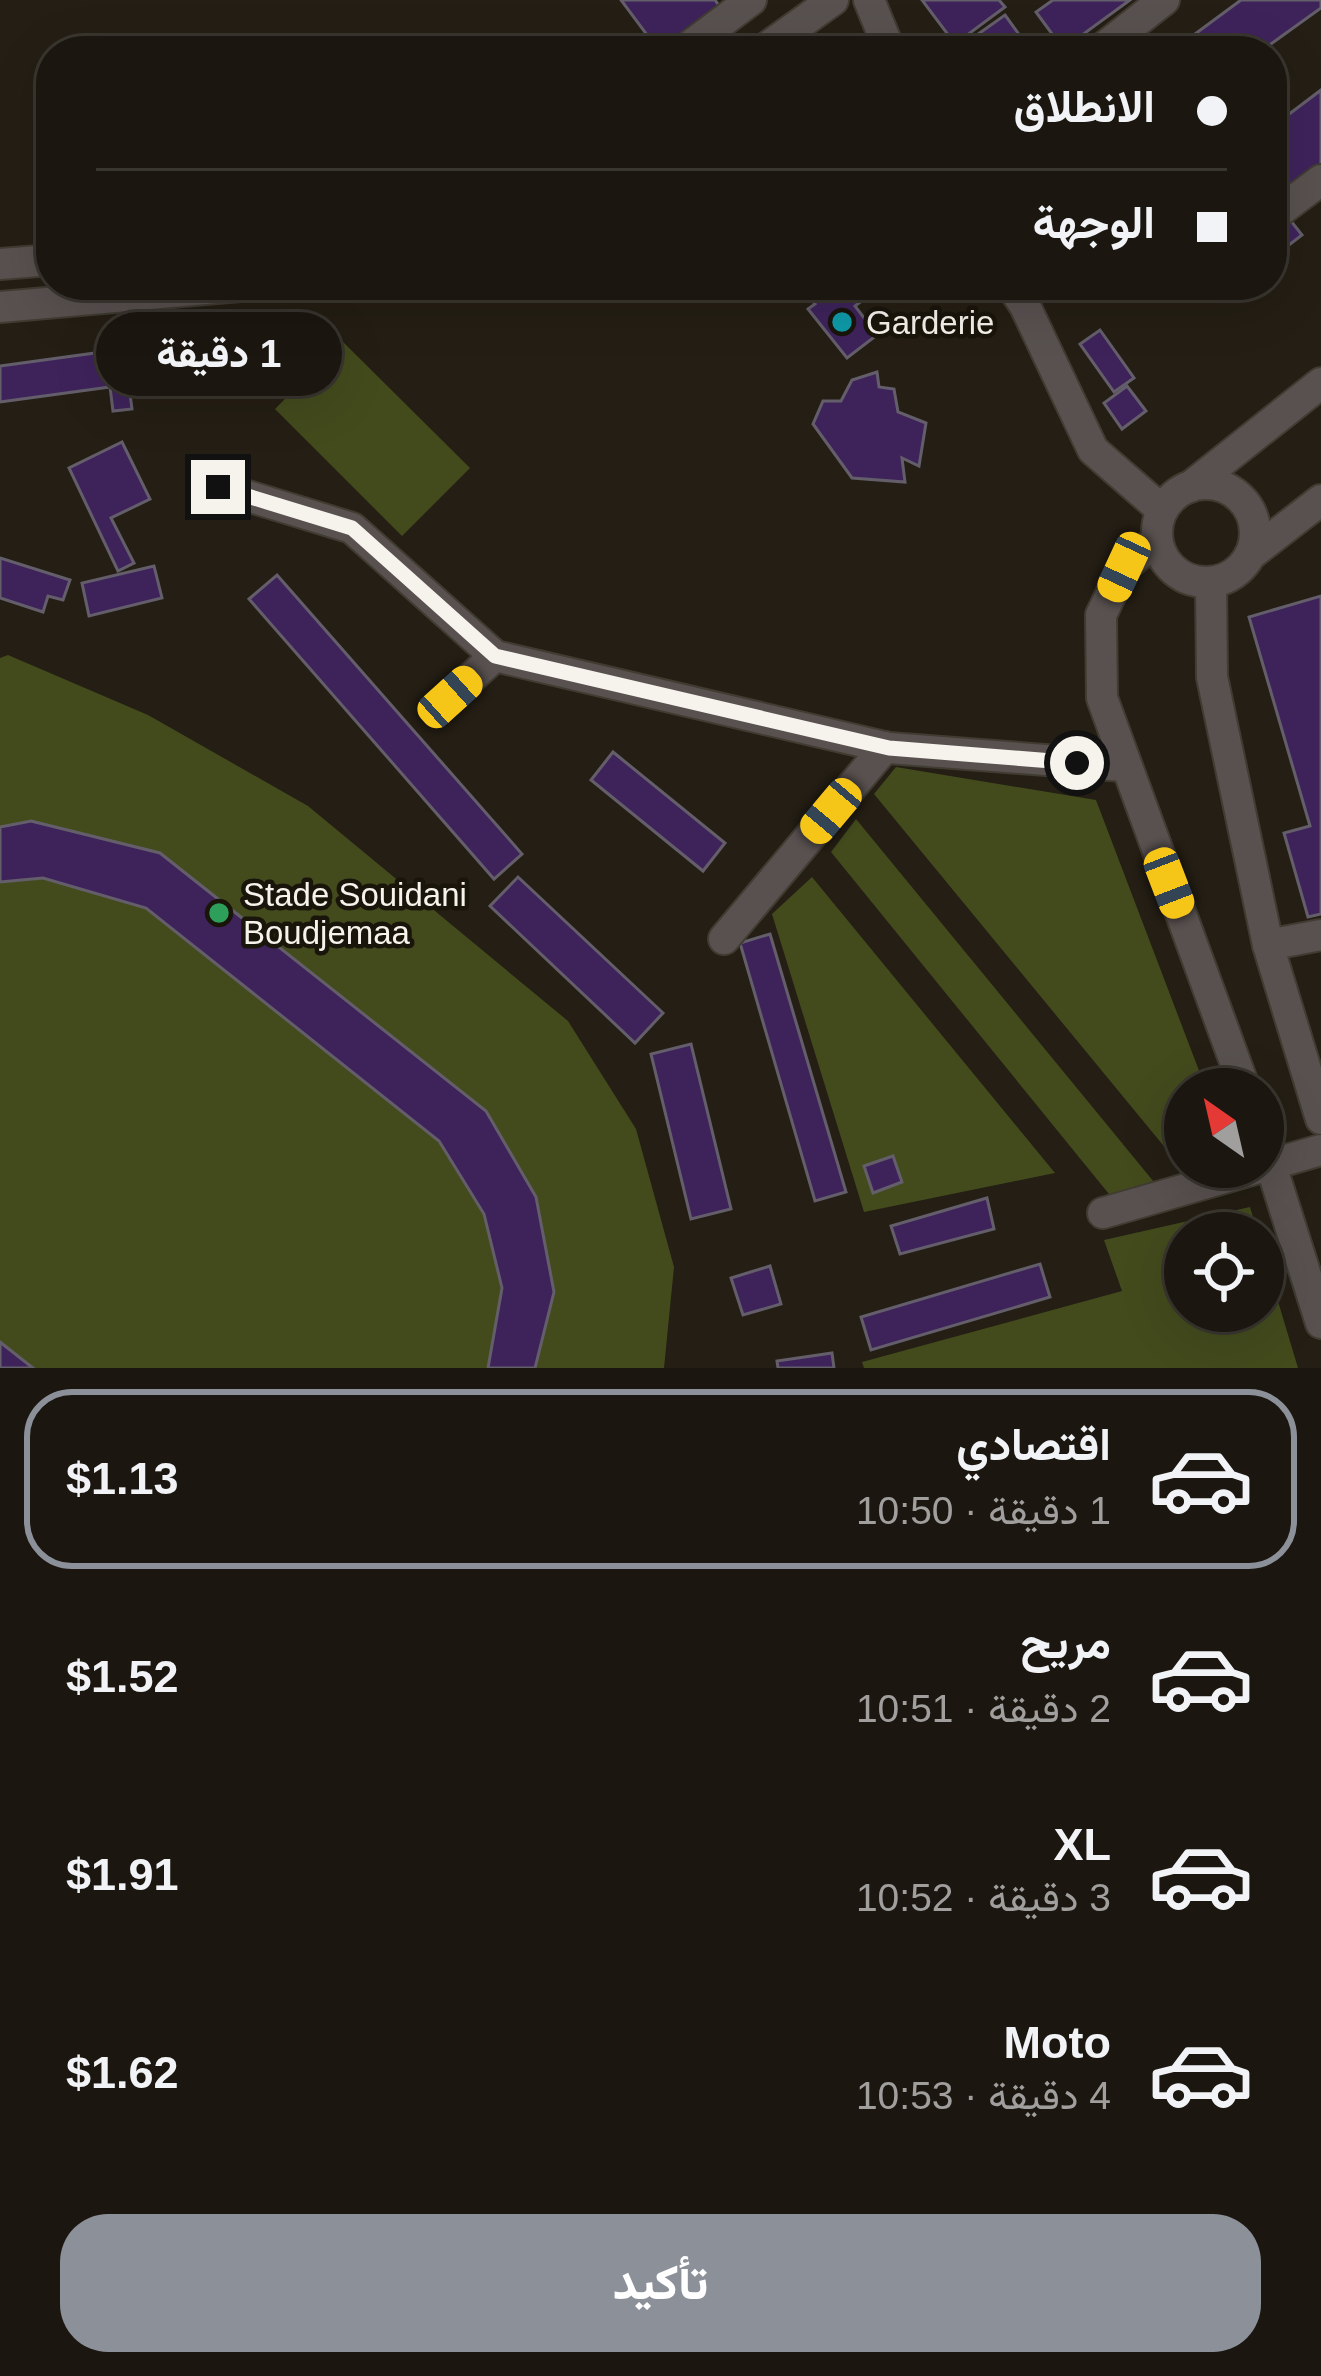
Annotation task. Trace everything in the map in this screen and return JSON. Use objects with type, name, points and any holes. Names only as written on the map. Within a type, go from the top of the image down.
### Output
[{"type":"street","points":[[703,36],[751,0]]},
{"type":"street","points":[[782,36],[833,0]]},
{"type":"street","points":[[868,0],[884,36]]},
{"type":"street","points":[[1118,36],[1164,0]]},
{"type":"street","points":[[1287,206],[1321,180]]},
{"type":"street","points":[[0,264],[36,261]]},
{"type":"street","points":[[0,307],[80,300]]},
{"type":"street","points":[[1021,300],[1093,450],[1160,525],[1161,555],[1182,576],[1211,582],[1240,568],[1321,500]]},
{"type":"street","points":[[1190,488],[1321,383]]},
{"type":"street","points":[[1238,1068],[1102,698],[1101,615],[1124,567],[1183,489],[1214,485],[1240,498],[1254,525],[1250,555]]},
{"type":"street","points":[[218,487],[352,528],[495,656],[885,747],[1124,766]]},
{"type":"street","points":[[1211,582],[1212,677],[1268,945],[1321,1119]]},
{"type":"street","points":[[450,697],[495,656]]},
{"type":"street","points":[[724,939],[885,747]]},
{"type":"street","points":[[1268,945],[1321,935]]},
{"type":"street","points":[[1284,1152],[1321,1150]]},
{"type":"street","points":[[1103,1213],[1172,1188]]},
{"type":"street","points":[[1279,1188],[1321,1323]]},
{"type":"green space","points":[[342,341],[470,468],[402,536],[275,409]]},
{"type":"green space","name":"Stade Souidani Boudjemaa","points":[[8,655],[148,715],[308,806],[568,1021],[636,1129],[674,1267],[664,1368],[0,1368],[0,658]]},
{"type":"green space","points":[[896,767],[1096,800],[1198,1068],[1164,1068],[1164,1146],[874,794]]},
{"type":"green space","points":[[856,819],[1154,1182],[1113,1199],[831,852]]},
{"type":"green space","points":[[812,877],[1055,1173],[864,1212],[772,914]]},
{"type":"green space","points":[[1164,1226],[1164,1332],[1284,1332],[1284,1321],[1298,1368],[864,1368],[862,1362],[1122,1291],[1104,1240]]},
{"type":"building","points":[[621,0],[715,0],[722,10],[688,36],[648,36]]},
{"type":"building","points":[[922,0],[999,0],[1005,7],[966,36],[949,36]]},
{"type":"building","points":[[1053,0],[1130,0],[1081,36],[1054,36],[1036,12]]},
{"type":"building","points":[[1241,0],[1321,0],[1321,8],[1282,36],[1192,36]]},
{"type":"building","points":[[1005,15],[1020,36],[975,36]]},
{"type":"building","points":[[1321,90],[1321,167],[1287,193],[1287,116]]},
{"type":"building","points":[[1287,216],[1302,235],[1287,246]]},
{"type":"building","name":"Garderie","points":[[812,300],[863,300],[855,306],[877,335],[847,358],[808,309],[815,304]]},
{"type":"building","points":[[1100,330],[1134,378],[1114,392],[1080,344]]},
{"type":"building","points":[[124,349],[132,409],[113,411],[110,387],[0,402],[0,366]]},
{"type":"building","points":[[877,372],[879,387],[894,389],[898,412],[926,423],[919,466],[902,458],[905,482],[852,478],[813,424],[823,401],[841,401],[852,380]]},
{"type":"building","points":[[1127,386],[1146,411],[1122,429],[1104,403]]},
{"type":"building","points":[[122,442],[150,499],[111,518],[134,563],[118,571],[69,468]]},
{"type":"building","points":[[0,558],[70,580],[63,600],[48,596],[43,612],[0,598]]},
{"type":"building","points":[[154,566],[162,598],[89,616],[82,583]]},
{"type":"building","points":[[277,575],[522,854],[494,879],[249,599]]},
{"type":"building","points":[[1321,596],[1321,914],[1308,917],[1284,833],[1310,826],[1249,617]]},
{"type":"building","points":[[613,752],[725,843],[703,871],[591,780]]},
{"type":"building","points":[[31,821],[160,853],[486,1111],[536,1197],[554,1292],[535,1368],[488,1368],[502,1288],[484,1214],[439,1141],[146,908],[43,878],[0,882],[0,827]]},
{"type":"building","points":[[518,877],[663,1013],[635,1043],[490,906]]},
{"type":"building","points":[[770,934],[846,1192],[815,1201],[740,943]]},
{"type":"building","points":[[691,1044],[731,1209],[691,1219],[651,1054]]},
{"type":"building","points":[[893,1156],[902,1182],[873,1193],[864,1166]]},
{"type":"building","points":[[987,1198],[994,1229],[900,1254],[891,1226]]},
{"type":"building","points":[[1040,1264],[1050,1297],[871,1350],[861,1317]]},
{"type":"building","points":[[770,1266],[781,1304],[743,1315],[731,1278]]},
{"type":"building","points":[[0,1342],[33,1368],[0,1368]]},
{"type":"building","points":[[832,1353],[834,1368],[778,1368],[777,1361]]},
{"type":"place","name":"Garderie","points":[[842,322]]},
{"type":"place","name":"Stade Souidani Boudjemaa","points":[[219,913]]},
{"type":"route","points":[[218,487],[352,528],[495,656],[889,748],[1077,763]]}]
